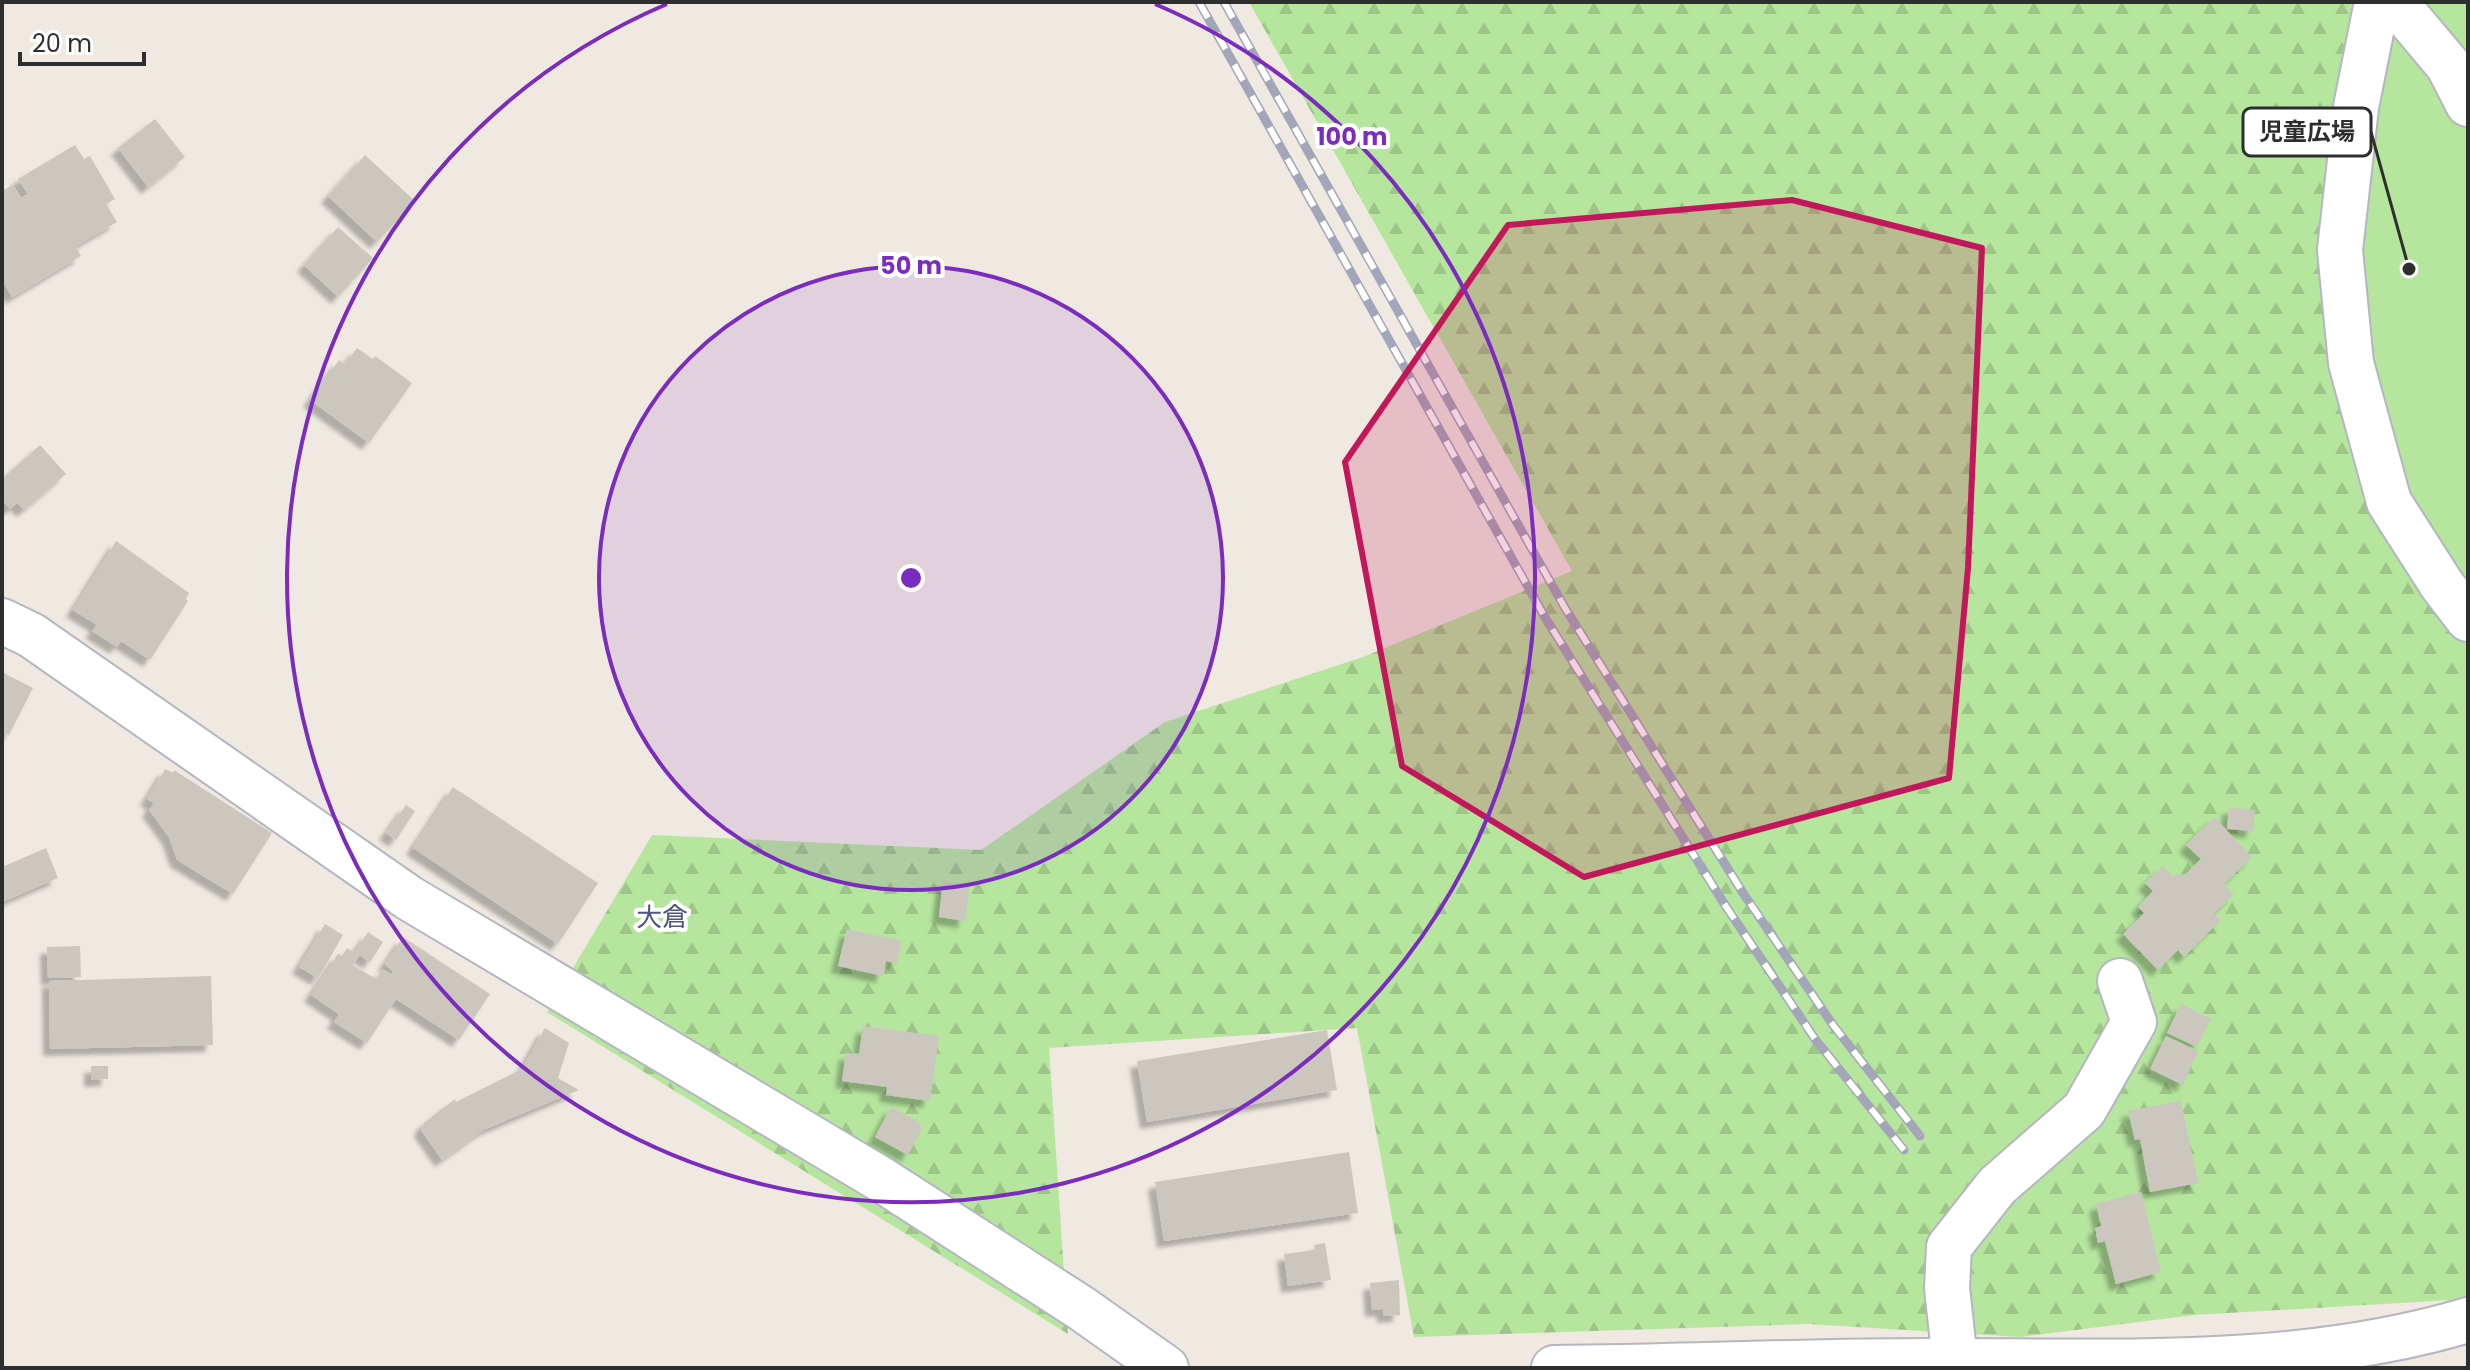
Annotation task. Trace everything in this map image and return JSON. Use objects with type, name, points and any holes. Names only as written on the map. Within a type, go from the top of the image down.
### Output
[{"type":"street","points":[[2377,2],[2356,107],[2340,250],[2351,363],[2389,502],[2455,586],[2468,619]]},
{"type":"street","points":[[2395,2],[2448,65],[2468,104]]},
{"type":"street","points":[[2,621],[44,644],[409,898],[882,1180],[1081,1308],[1166,1368]]},
{"type":"street","points":[[1955,1361],[1947,1288],[1949,1247],[1997,1186],[2084,1110],[2134,1022],[2120,981]]},
{"type":"street","points":[[1554,1368],[1955,1361],[2157,1363],[2266,1360],[2422,1335],[2468,1320]]},
{"type":"highlighted area","points":[[1792,200],[1982,248],[1968,568],[1949,778],[1584,877],[1402,766],[1345,462],[1508,225]]},
{"type":"green space","points":[[1249,2],[2377,2],[2346,316],[2372,441],[2468,620],[2468,1299],[2194,1315],[2020,1337],[1808,1324],[1414,1337],[1357,1028],[1049,1048],[1068,1334],[547,1012],[652,835],[981,850],[1165,722],[1363,657],[1572,571]]},
{"type":"green space","points":[[2377,2],[2468,2],[2468,620],[2448,598],[2351,363]]},
{"type":"building","points":[[155,119],[185,157],[148,187],[118,148]]},
{"type":"building","points":[[75,145],[84,159],[90,156],[115,199],[106,204],[117,222],[76,246],[81,256],[12,297],[2,280],[2,191],[13,185],[21,198],[28,194],[18,179]]},
{"type":"building","points":[[365,155],[415,201],[377,242],[328,196]]},
{"type":"building","points":[[338,227],[373,258],[338,297],[304,265]]},
{"type":"building","points":[[357,348],[373,359],[375,356],[412,383],[369,443],[310,400],[339,360],[345,364]]},
{"type":"building","points":[[40,445],[66,474],[24,510],[17,503],[10,509],[2,500],[2,479]]},
{"type":"building","points":[[116,541],[189,593],[188,601],[150,660],[121,641],[117,647],[92,631],[97,625],[73,610]]},
{"type":"building","points":[[2,672],[33,688],[9,735],[2,732]]},
{"type":"building","points":[[165,769],[173,773],[174,770],[272,833],[233,894],[177,860],[169,837],[149,810],[154,803],[147,799]]},
{"type":"building","points":[[453,787],[598,883],[558,944],[413,848]]},
{"type":"building","points":[[406,805],[415,811],[396,840],[386,833]]},
{"type":"building","points":[[2229,807],[2255,810],[2253,831],[2227,829]]},
{"type":"building","points":[[2214,817],[2252,857],[2224,884],[2234,894],[2214,913],[2221,920],[2184,957],[2178,950],[2158,970],[2123,934],[2144,913],[2138,907],[2153,891],[2145,883],[2163,866],[2173,877],[2178,873],[2182,877],[2201,859],[2186,845]]},
{"type":"building","points":[[46,848],[58,878],[2,902],[2,867]]},
{"type":"building","points":[[943,882],[970,885],[965,921],[939,917]]},
{"type":"building","points":[[325,924],[343,935],[318,978],[299,967]]},
{"type":"building","points":[[847,929],[902,941],[897,963],[886,961],[883,976],[838,966]]},
{"type":"building","points":[[368,932],[383,942],[370,962],[355,952]]},
{"type":"building","points":[[403,937],[490,994],[459,1040],[396,999],[367,1043],[334,1022],[339,1014],[311,995],[338,954],[342,956],[347,948],[359,956],[353,965],[376,979],[382,969],[391,974],[393,972],[385,964]]},
{"type":"building","points":[[80,946],[81,977],[48,978],[47,947]]},
{"type":"building","points":[[211,976],[213,1045],[50,1049],[49,981]]},
{"type":"building","points":[[2181,1004],[2211,1019],[2197,1047],[2167,1033]]},
{"type":"building","points":[[863,1026],[939,1036],[930,1101],[886,1095],[887,1087],[842,1081],[846,1053],[859,1054]]},
{"type":"building","points":[[545,1028],[569,1043],[558,1078],[579,1090],[483,1130],[442,1160],[421,1130],[424,1123],[455,1099],[456,1102],[522,1069]]},
{"type":"building","points":[[1327,1030],[1337,1090],[1147,1122],[1137,1061]]},
{"type":"building","points":[[2166,1036],[2198,1051],[2183,1085],[2150,1069]]},
{"type":"building","points":[[91,1066],[108,1066],[108,1079],[91,1080]]},
{"type":"building","points":[[2181,1101],[2198,1183],[2150,1192],[2140,1139],[2135,1140],[2128,1111]]},
{"type":"building","points":[[891,1107],[919,1122],[922,1129],[908,1155],[875,1137]]},
{"type":"building","points":[[1349,1152],[1358,1213],[1164,1241],[1155,1182]]},
{"type":"building","points":[[2141,1192],[2161,1272],[2116,1284],[2105,1241],[2098,1243],[2095,1228],[2101,1226],[2096,1204]]},
{"type":"building","points":[[1325,1243],[1331,1280],[1288,1286],[1284,1254],[1315,1250],[1314,1245]]},
{"type":"building","points":[[1399,1280],[1400,1315],[1384,1316],[1383,1309],[1372,1310],[1370,1283]]},
{"type":"railway","points":[[1199,2],[1546,619],[1725,905],[1815,1039],[1904,1150]]},
{"type":"railway","points":[[1224,2],[1565,608],[1743,893],[1833,1025],[1920,1136]]},
{"type":"place","name":"児童広場","points":[[2409,269]]},
{"type":"district","name":"大倉","points":[[662,917]]}]
